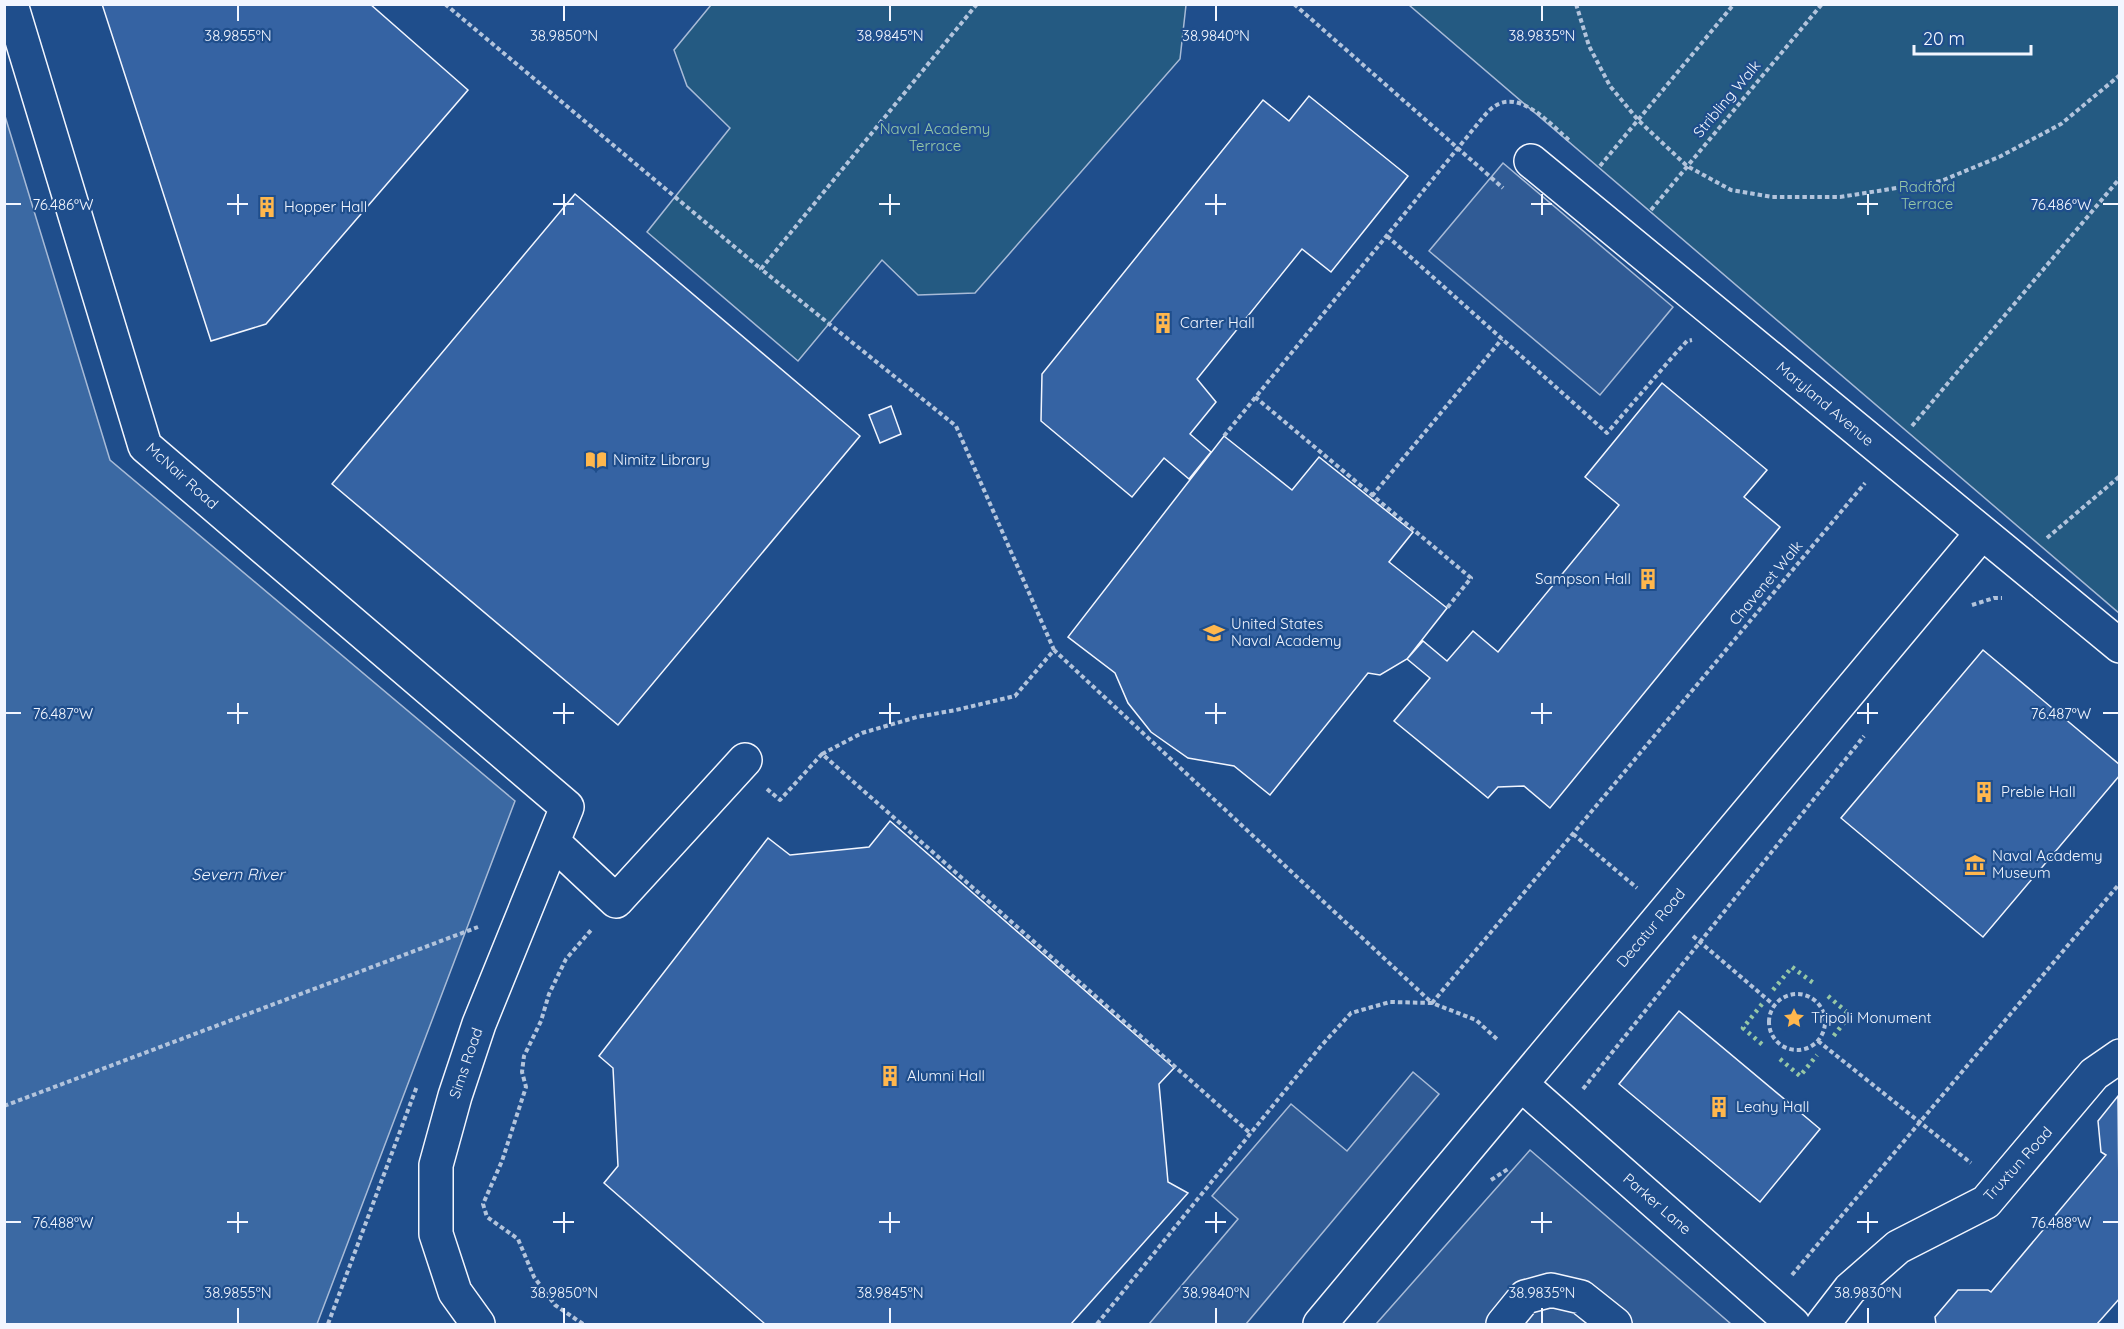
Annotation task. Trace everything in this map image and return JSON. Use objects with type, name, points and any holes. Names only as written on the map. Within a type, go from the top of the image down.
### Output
[{"type":"street","name":"McNair Road","points":[[11,4],[145,446],[567,807]]},
{"type":"street","name":"Maryland Avenue","points":[[1531,161],[2120,646]]},
{"type":"street","name":"Decatur Road","points":[[1320,1324],[1982,533]]},
{"type":"street","points":[[553,842],[616,901],[742,763]]},
{"type":"street","name":"Sims Road","points":[[478,1324],[455,1292],[436,1234],[436,1165],[455,1096],[479,1024],[567,807]]},
{"type":"street","name":"Truxtun Road","points":[[1823,1324],[1850,1289],[1898,1247],[1986,1202],[2094,1074],[2120,1056]]},
{"type":"street","name":"Parker Lane","points":[[1521,1084],[1793,1324]]},
{"type":"street","points":[[1503,1324],[1526,1297],[1551,1290],[1581,1297],[1615,1324]]},
{"type":"path","points":[[445,4],[760,269],[956,426],[1054,650],[1432,1003]]},
{"type":"path","points":[[760,269],[977,4]]},
{"type":"path","points":[[1294,4],[1507,192]]},
{"type":"path","points":[[1576,4],[1589,46],[1610,86],[1638,120],[1687,166],[1731,190],[1772,197],[1840,197],[1941,180],[1999,157],[2061,124],[2120,75]]},
{"type":"path","points":[[1600,166],[1734,4]]},
{"type":"path","name":"Stribling Walk","points":[[1651,210],[1822,4]]},
{"type":"path","points":[[1224,436],[1458,148],[1496,105],[1512,101],[1529,107]]},
{"type":"path","name":"Chavenet Walk","points":[[1432,1003],[2120,178]]},
{"type":"path","points":[[1387,236],[1607,433],[1687,341],[1701,339]]},
{"type":"path","points":[[1372,496],[1502,339]]},
{"type":"path","points":[[1255,397],[1471,578],[1446,608]]},
{"type":"path","points":[[2044,541],[2120,476]]},
{"type":"path","points":[[1968,608],[1973,603],[1994,598],[2010,598]]},
{"type":"path","points":[[742,763],[780,800],[822,754],[862,733],[917,717],[1016,696],[1054,650]]},
{"type":"path","points":[[1580,1092],[1868,732]]},
{"type":"path","points":[[822,754],[1251,1134]]},
{"type":"path","points":[[1769,1303],[2120,883]]},
{"type":"path","points":[[4,1106],[481,926],[477,937]]},
{"type":"path","points":[[578,945],[566,959],[524,1056],[522,1072],[526,1087],[502,1161],[483,1204],[487,1217],[518,1239],[534,1277],[555,1305],[584,1324]]},
{"type":"path","points":[[1795,993],[1814,998],[1825,1014],[1823,1032],[1818,1041],[1811,1046],[1794,1050],[1778,1042],[1769,1026],[1772,1009],[1778,1001],[1786,995],[1795,993]]},
{"type":"path","points":[[1097,1324],[1321,1046],[1351,1013],[1390,1002],[1432,1003],[1476,1020],[1499,1041]]},
{"type":"path","points":[[1818,1041],[2000,1186]]},
{"type":"path","points":[[328,1324],[421,1076]]},
{"type":"green space","name":"Naval Academy Terrace","points":[[711,5],[1186,5],[1180,59],[975,293],[918,295],[882,260],[798,361],[647,232],[730,128],[687,86],[674,50]]},
{"type":"green space","name":"Radford Terrace","points":[[1409,5],[2119,5],[2119,613]]},
{"type":"shaded area","points":[[1503,163],[1673,307],[1600,395],[1429,251]]},
{"type":"shaded area","points":[[1413,1072],[1439,1094],[1246,1324],[1149,1324],[1238,1219],[1212,1196],[1291,1104],[1347,1151]]},
{"type":"shaded area","points":[[1530,1150],[1731,1324],[1376,1324]]},
{"type":"water","name":"Severn River","points":[[5,116],[110,460],[515,801],[317,1324],[5,1324]]},
{"type":"building","name":"Hopper Hall","points":[[102,4],[370,4],[468,90],[266,324],[211,341]]},
{"type":"building","name":"Carter Hall","points":[[1309,96],[1408,176],[1331,272],[1302,249],[1197,379],[1216,402],[1190,434],[1211,452],[1189,479],[1164,458],[1132,497],[1041,421],[1042,374],[1263,100],[1289,121]]},
{"type":"building","name":"Nimitz Library","points":[[575,194],[860,436],[618,725],[332,484]]},
{"type":"building","name":"Sampson Hall","points":[[1662,383],[1767,470],[1744,497],[1780,527],[1550,808],[1524,786],[1498,787],[1488,798],[1394,721],[1430,678],[1407,659],[1423,641],[1447,661],[1473,631],[1498,652],[1619,505],[1585,477]]},
{"type":"building","points":[[891,406],[901,434],[880,443],[869,415]]},
{"type":"building","points":[[1224,436],[1292,490],[1319,457],[1413,532],[1389,562],[1447,608],[1407,659],[1380,675],[1368,673],[1270,795],[1234,766],[1188,758],[1151,732],[1128,703],[1115,673],[1068,637]]},
{"type":"building","name":"Preble Hall","points":[[1983,650],[2120,765],[2120,775],[1983,937],[1841,818]]},
{"type":"building","name":"Alumni Hall","points":[[890,821],[1174,1068],[1159,1084],[1168,1182],[1188,1193],[1071,1324],[765,1324],[604,1183],[618,1166],[613,1068],[599,1056],[768,838],[790,855],[869,847]]},
{"type":"building","name":"Leahy Hall","points":[[1679,1011],[1820,1129],[1760,1202],[1619,1084]]},
{"type":"building","points":[[2118,1096],[2120,1298],[2097,1324],[1936,1324],[1935,1317],[1958,1290],[1988,1290],[1991,1292],[2106,1155],[2101,1152],[2098,1121]]},
{"type":"hedge","points":[[1773,990],[1792,967],[1816,985]]},
{"type":"hedge","points":[[1828,996],[1850,1015],[1832,1038]]},
{"type":"hedge","points":[[1762,1004],[1743,1028],[1764,1046]]},
{"type":"hedge","points":[[1780,1059],[1800,1076],[1817,1055]]},
{"type":"place","name":"Hopper Hall","points":[[267,207]]},
{"type":"place","name":"Carter Hall","points":[[1163,323]]},
{"type":"place","name":"Nimitz Library","points":[[596,460]]},
{"type":"place","name":"Sampson Hall","points":[[1648,579]]},
{"type":"place","name":"United States Naval Academy","points":[[1214,633]]},
{"type":"place","name":"Preble Hall","points":[[1984,792]]},
{"type":"place","name":"Naval Academy Museum","points":[[1975,865]]},
{"type":"place","name":"Tripoli Monument","points":[[1794,1018]]},
{"type":"place","name":"Alumni Hall","points":[[890,1076]]},
{"type":"place","name":"Leahy Hall","points":[[1719,1107]]}]
